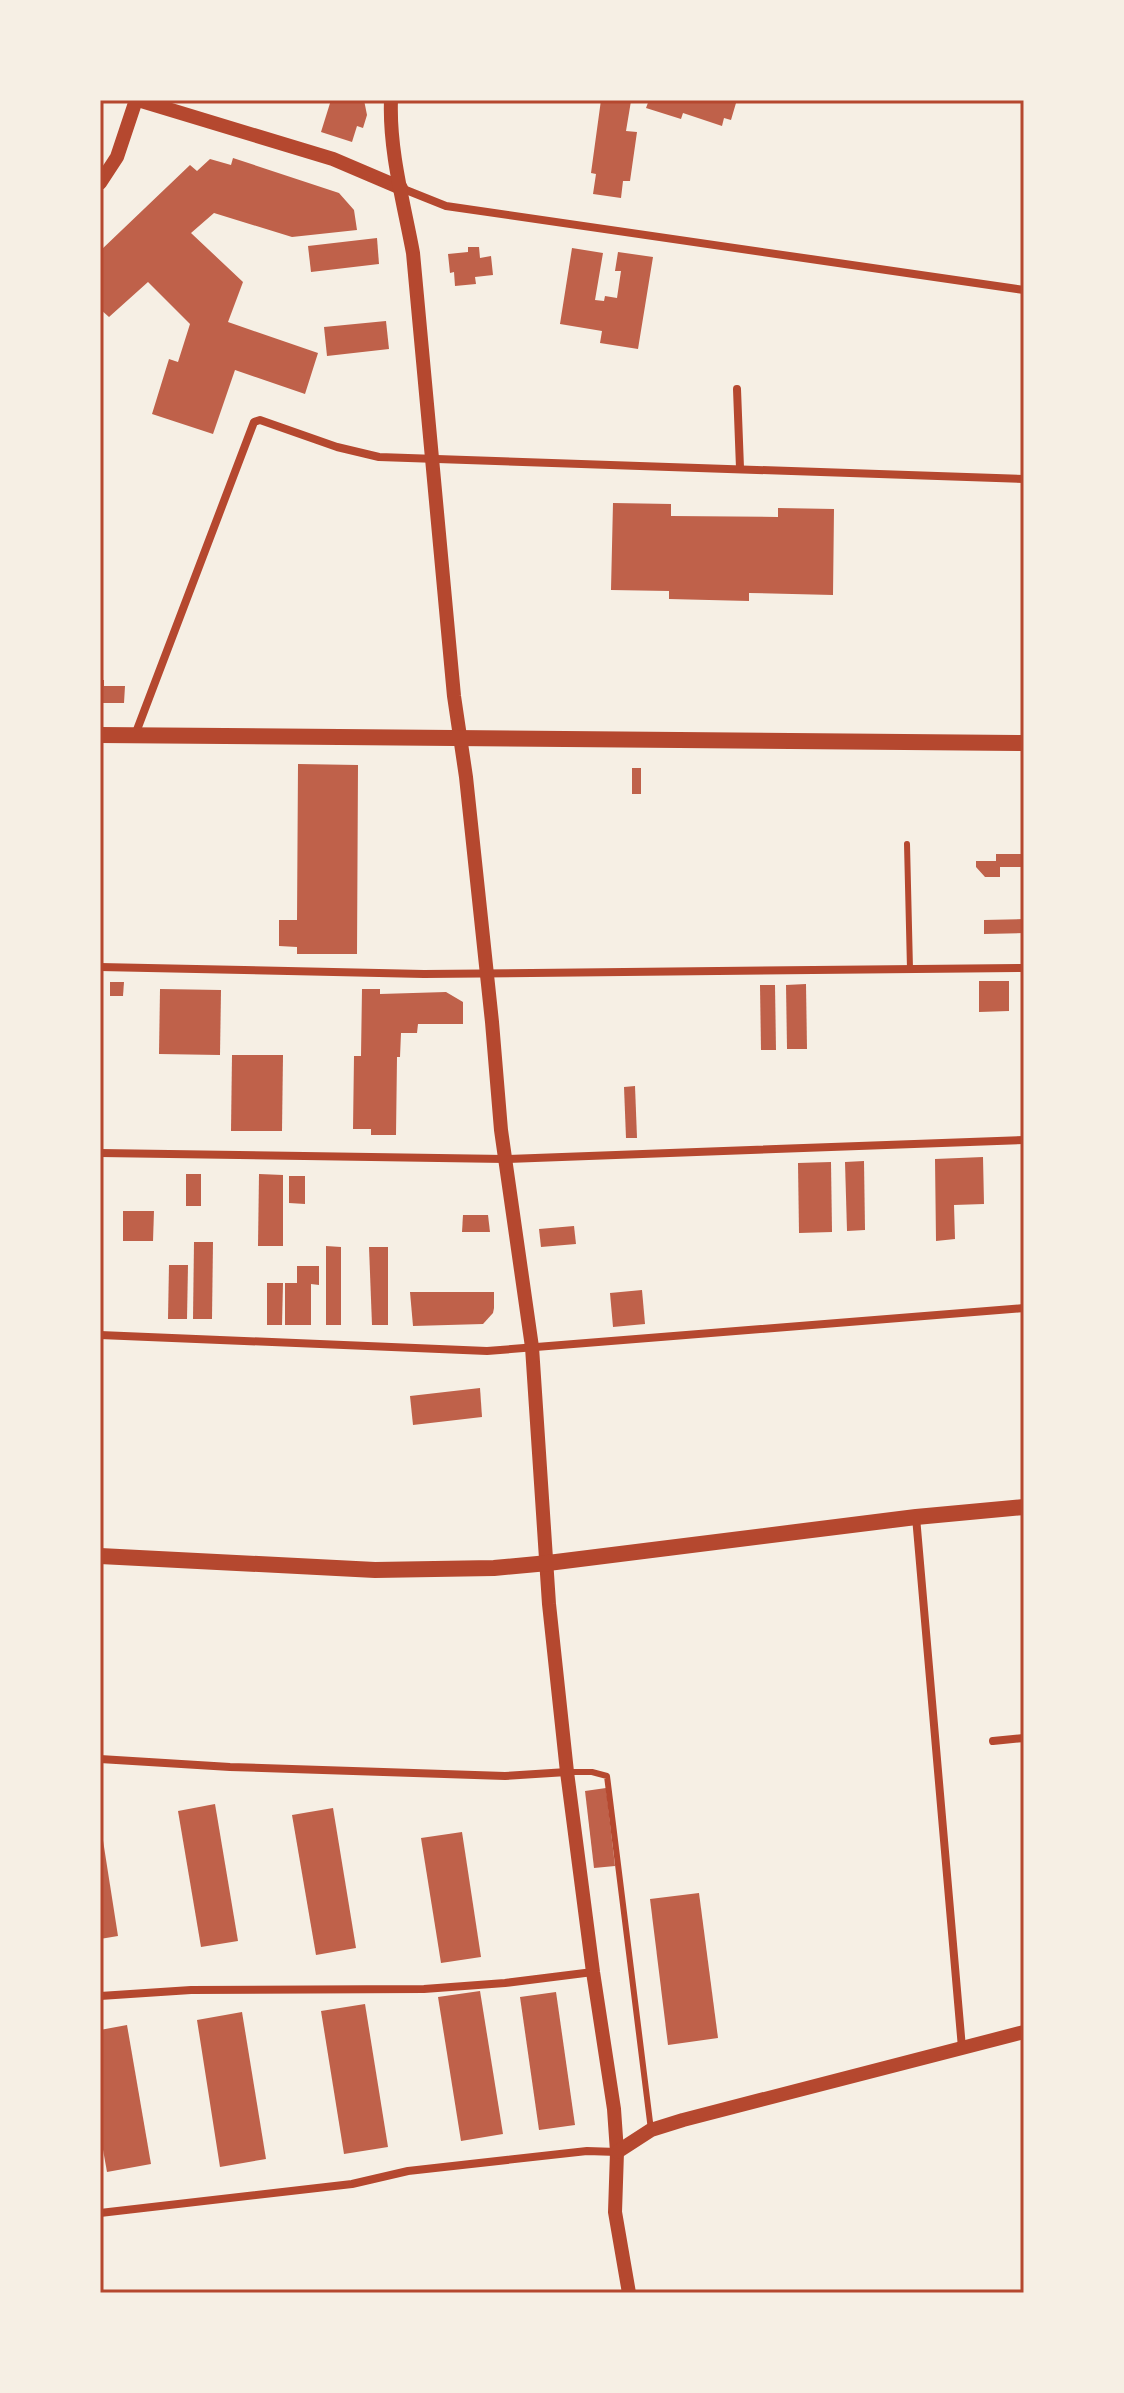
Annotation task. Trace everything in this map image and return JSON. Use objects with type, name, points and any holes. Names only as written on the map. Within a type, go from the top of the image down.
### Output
[{"type":"main road","points":[[100,735],[1024,743]]},
{"type":"main road","points":[[100,1556],[375,1570],[494,1568],[916,1517],[1024,1507]]},
{"type":"street","points":[[100,183],[117,157],[137,100],[333,159],[446,206],[1024,290]]},
{"type":"street","points":[[391,100],[390,114],[413,253],[459,739],[466,777],[505,1159],[532,1347],[549,1604],[567,1772],[614,2109],[617,2152],[615,2212],[629,2293]]},
{"type":"street","points":[[737,389],[740,468]]},
{"type":"street","points":[[135,735],[254,422],[260,420],[337,447],[379,457],[1024,479]]},
{"type":"street","points":[[100,967],[486,973],[1024,968]]},
{"type":"street","points":[[100,1153],[505,1159],[1024,1140]]},
{"type":"street","points":[[100,1335],[487,1351],[1024,1308]]},
{"type":"street","points":[[916,1517],[962,2048]]},
{"type":"street","points":[[993,1741],[1024,1738]]},
{"type":"street","points":[[100,1759],[230,1767],[505,1776],[567,1772]]},
{"type":"street","points":[[100,1996],[191,1990],[424,1989],[593,1972]]},
{"type":"street","points":[[100,2213],[352,2184],[408,2171],[587,2151],[617,2152],[651,2130],[1024,2032]]},
{"type":"lane","points":[[907,844],[910,969]]},
{"type":"lane","points":[[567,1772],[592,1772],[607,1776],[651,2130]]},
{"type":"building","points":[[331,100],[364,100],[367,115],[363,128],[357,126],[352,142],[321,132]]},
{"type":"building","points":[[601,100],[631,101],[626,131],[637,132],[630,181],[623,181],[621,198],[593,194],[596,174],[591,173]]},
{"type":"building","points":[[649,100],[725,100],[736,103],[731,120],[724,118],[722,126],[683,113],[681,119],[646,108]]},
{"type":"building","points":[[233,158],[339,193],[354,210],[357,230],[292,237],[214,213],[191,233],[243,282],[228,322],[318,353],[305,394],[235,370],[213,434],[152,414],[169,359],[178,362],[190,324],[148,282],[109,317],[100,309],[100,251],[190,165],[197,171],[210,159],[231,165]]},
{"type":"building","points":[[377,238],[379,264],[311,272],[308,246]]},
{"type":"building","points":[[468,247],[479,247],[480,258],[491,256],[493,275],[475,277],[476,284],[455,286],[448,254],[468,252]]},
{"type":"building","points":[[572,248],[603,253],[595,300],[604,301],[605,296],[617,298],[621,271],[615,271],[618,252],[653,257],[638,349],[600,343],[602,331],[560,324]]},
{"type":"building","points":[[386,321],[389,349],[327,356],[324,327]]},
{"type":"building","points":[[613,503],[671,504],[671,516],[778,517],[778,508],[834,509],[833,595],[749,593],[749,601],[669,599],[669,591],[611,590]]},
{"type":"building","points":[[100,680],[104,680],[104,686],[125,686],[124,703],[100,703]]},
{"type":"building","points":[[298,764],[358,765],[357,954],[297,954],[297,947],[279,946],[279,920],[297,920]]},
{"type":"building","points":[[632,768],[641,768],[641,794],[632,794]]},
{"type":"building","points":[[996,854],[1024,854],[1024,867],[1000,867],[1000,877],[985,877],[976,867],[976,861],[996,861]]},
{"type":"building","points":[[1024,919],[1024,933],[984,934],[984,920]]},
{"type":"building","points":[[979,981],[1009,981],[1009,1011],[979,1012]]},
{"type":"building","points":[[110,982],[124,982],[123,996],[110,996]]},
{"type":"building","points":[[806,984],[807,1049],[787,1049],[786,985]]},
{"type":"building","points":[[760,985],[775,985],[776,1050],[761,1050]]},
{"type":"building","points":[[160,989],[221,990],[220,1055],[159,1054]]},
{"type":"building","points":[[362,989],[380,989],[380,994],[446,992],[463,1002],[463,1024],[418,1024],[417,1033],[401,1033],[400,1057],[397,1057],[396,1135],[371,1135],[371,1129],[353,1129],[354,1056],[361,1056]]},
{"type":"building","points":[[232,1055],[283,1055],[282,1131],[231,1131]]},
{"type":"building","points":[[635,1086],[637,1138],[626,1138],[624,1087]]},
{"type":"building","points":[[983,1157],[984,1204],[954,1205],[955,1239],[936,1241],[935,1159]]},
{"type":"building","points":[[864,1161],[865,1230],[847,1231],[845,1162]]},
{"type":"building","points":[[831,1162],[832,1232],[799,1233],[798,1163]]},
{"type":"building","points":[[186,1174],[201,1174],[201,1206],[186,1206]]},
{"type":"building","points":[[259,1174],[283,1175],[283,1246],[258,1246]]},
{"type":"building","points":[[289,1176],[305,1176],[305,1204],[289,1203]]},
{"type":"building","points":[[123,1211],[154,1211],[153,1241],[123,1241]]},
{"type":"building","points":[[463,1215],[488,1215],[490,1232],[462,1232]]},
{"type":"building","points":[[574,1226],[576,1244],[541,1247],[539,1229]]},
{"type":"building","points":[[194,1242],[213,1242],[212,1319],[193,1319]]},
{"type":"building","points":[[326,1246],[341,1247],[341,1325],[326,1325]]},
{"type":"building","points":[[369,1247],[388,1247],[388,1325],[372,1325]]},
{"type":"building","points":[[169,1265],[188,1265],[187,1319],[168,1319]]},
{"type":"building","points":[[297,1266],[319,1266],[319,1285],[311,1284],[311,1325],[285,1325],[285,1283],[297,1283]]},
{"type":"building","points":[[267,1283],[283,1283],[282,1325],[267,1325]]},
{"type":"building","points":[[642,1290],[645,1324],[613,1327],[610,1293]]},
{"type":"building","points":[[410,1292],[494,1292],[493,1313],[483,1324],[413,1326]]},
{"type":"building","points":[[480,1388],[482,1417],[413,1425],[410,1396]]},
{"type":"building","points":[[606,1788],[615,1866],[594,1868],[585,1791]]},
{"type":"building","points":[[215,1804],[238,1941],[201,1947],[178,1811]]},
{"type":"building","points":[[333,1808],[356,1948],[316,1955],[292,1815]]},
{"type":"building","points":[[462,1832],[481,1957],[441,1963],[421,1838]]},
{"type":"building","points":[[100,1834],[118,1936],[100,1939]]},
{"type":"building","points":[[699,1893],[718,2038],[668,2045],[650,1899]]},
{"type":"building","points":[[480,1991],[503,2134],[461,2141],[438,1997]]},
{"type":"building","points":[[556,1992],[575,2125],[539,2130],[520,1997]]},
{"type":"building","points":[[365,2004],[388,2147],[344,2154],[321,2011]]},
{"type":"building","points":[[242,2012],[266,2159],[220,2167],[197,2020]]},
{"type":"building","points":[[127,2025],[151,2164],[107,2172],[100,2133],[100,2030]]}]
